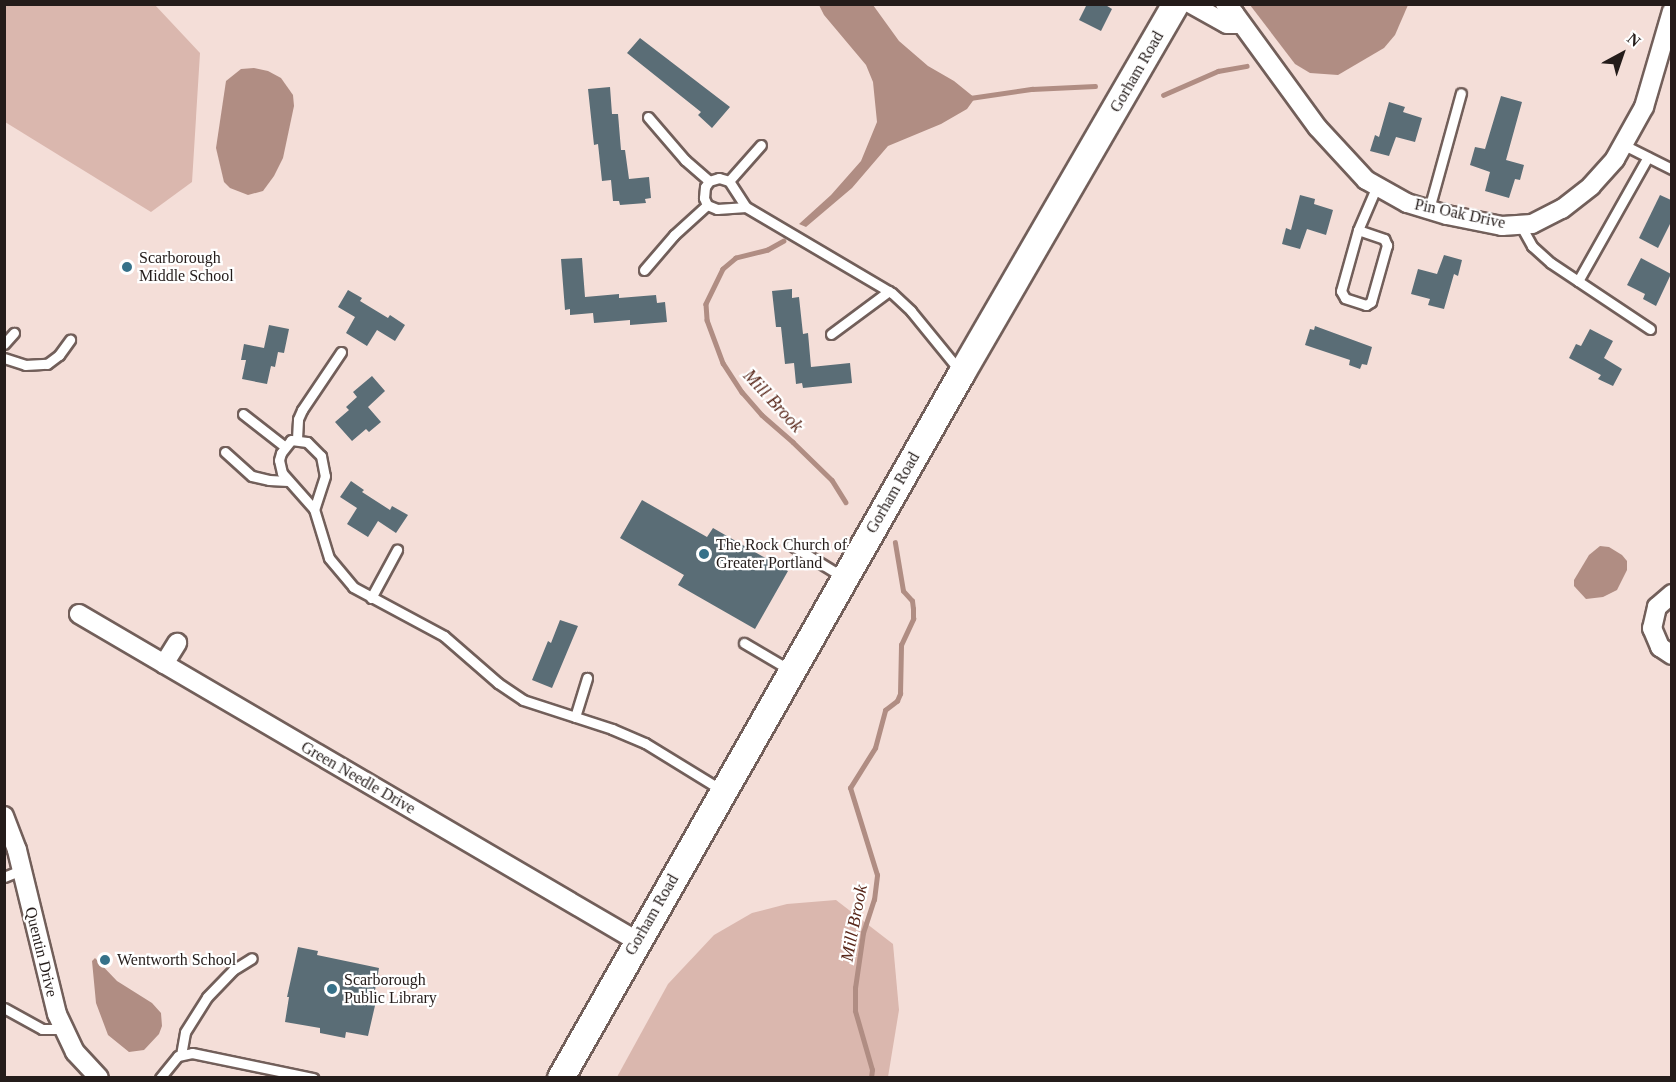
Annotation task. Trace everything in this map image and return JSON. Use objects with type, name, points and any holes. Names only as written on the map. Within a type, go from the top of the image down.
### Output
[{"type":"main road","name":"Gorham Road","points":[[561,1077],[962,373],[1176,4]]},
{"type":"street","points":[[1191,4],[1227,24],[1240,24]]},
{"type":"street","name":"Pin Oak Drive","points":[[1225,4],[1332,146],[1376,188],[1407,203],[1429,209],[1488,224],[1521,225],[1547,218],[1577,198],[1604,173],[1624,145],[1644,107],[1671,11]]},
{"type":"street","points":[[1671,594],[1657,607],[1652,628],[1660,647],[1671,655]]},
{"type":"street","name":"Green Needle Drive","points":[[78,614],[637,941]]},
{"type":"street","points":[[164,664],[177,643]]},
{"type":"street","name":"Quentin Drive","points":[[4,816],[13,874],[63,1029],[79,1058],[99,1077]]},
{"type":"lane","points":[[1429,209],[1461,93]]},
{"type":"lane","points":[[648,117],[685,160],[709,181]]},
{"type":"lane","points":[[729,181],[761,145]]},
{"type":"lane","points":[[1624,145],[1671,169]]},
{"type":"lane","points":[[1578,281],[1648,157]]},
{"type":"lane","points":[[746,207],[717,209],[707,205],[703,194],[709,181],[719,178],[729,181],[746,207],[889,291],[912,311],[962,373]]},
{"type":"lane","points":[[1358,230],[1384,240],[1387,245],[1371,302],[1366,305],[1345,298],[1341,291],[1358,230],[1376,188]]},
{"type":"lane","points":[[644,270],[674,235],[707,205]]},
{"type":"lane","points":[[1521,225],[1532,246],[1578,281],[1650,329]]},
{"type":"lane","points":[[831,334],[889,291]]},
{"type":"lane","points":[[4,344],[14,333]]},
{"type":"lane","points":[[4,358],[25,365],[47,364],[59,356],[70,340]]},
{"type":"lane","points":[[297,439],[298,419],[302,410],[341,352]]},
{"type":"lane","points":[[243,414],[284,446]]},
{"type":"lane","points":[[314,509],[324,476],[324,465],[313,446],[297,439],[291,440],[284,446],[279,460],[282,473],[314,509],[329,558],[353,587],[420,621],[444,636],[511,693],[523,700],[645,743],[723,791]]},
{"type":"lane","points":[[225,452],[252,476],[288,481]]},
{"type":"lane","points":[[791,545],[845,578]]},
{"type":"lane","points":[[371,598],[398,550]]},
{"type":"lane","points":[[744,643],[792,671]]},
{"type":"lane","points":[[575,717],[587,678]]},
{"type":"lane","points":[[160,1077],[181,1055],[185,1032],[207,997],[233,970],[252,958]]},
{"type":"lane","points":[[4,1008],[42,1029],[63,1029]]},
{"type":"lane","points":[[181,1055],[192,1053],[313,1077]]},
{"type":"shaded area","points":[[4,5],[155,5],[200,53],[192,182],[151,212],[5,122]]},
{"type":"shaded area","points":[[819,5],[873,5],[899,41],[928,66],[954,81],[975,98],[967,109],[941,124],[888,146],[852,188],[806,227],[799,224],[831,195],[861,161],[877,122],[873,82],[866,65],[824,15]]},
{"type":"shaded area","points":[[1250,5],[1408,5],[1395,35],[1384,48],[1338,75],[1310,73],[1295,64]]},
{"type":"shaded area","points":[[254,68],[268,71],[281,78],[293,95],[294,106],[283,158],[274,176],[263,191],[248,195],[230,188],[224,182],[216,148],[226,81],[241,69]]},
{"type":"shaded area","points":[[1600,546],[1609,547],[1622,555],[1627,561],[1627,570],[1617,590],[1603,597],[1586,599],[1574,586],[1574,580],[1589,555]]},
{"type":"shaded area","points":[[836,900],[893,944],[899,1010],[888,1077],[617,1077],[668,984],[714,935],[752,913],[787,904]]},
{"type":"shaded area","points":[[95,958],[117,981],[152,1003],[161,1013],[162,1026],[159,1034],[144,1050],[129,1052],[108,1035],[96,1003],[92,961]]},
{"type":"building","points":[[1087,4],[1104,4],[1112,9],[1101,31],[1079,20]]},
{"type":"building","points":[[640,38],[730,107],[712,128],[698,115],[701,112],[627,53]]},
{"type":"building","points":[[610,87],[612,114],[618,114],[621,150],[625,150],[629,179],[649,177],[651,198],[645,199],[646,203],[620,205],[619,201],[613,201],[611,180],[602,181],[598,144],[594,145],[588,89]]},
{"type":"building","points":[[1501,96],[1522,102],[1506,160],[1524,165],[1520,180],[1515,179],[1509,198],[1485,191],[1490,172],[1470,165],[1475,147],[1485,149]]},
{"type":"building","points":[[1389,102],[1405,107],[1403,112],[1422,118],[1415,142],[1396,137],[1389,156],[1370,151],[1375,135],[1379,137]]},
{"type":"building","points":[[1300,195],[1315,199],[1314,204],[1333,210],[1326,235],[1307,229],[1300,249],[1282,244],[1286,228],[1291,230]]},
{"type":"building","points":[[1660,195],[1671,200],[1671,222],[1658,248],[1639,238]]},
{"type":"building","points":[[1444,255],[1462,260],[1458,276],[1454,274],[1444,309],[1428,305],[1430,299],[1411,294],[1418,269],[1437,274]]},
{"type":"building","points":[[582,258],[585,297],[619,294],[619,298],[656,295],[657,303],[665,302],[667,322],[630,325],[630,320],[594,323],[593,313],[570,315],[570,309],[565,310],[561,259]]},
{"type":"building","points":[[1641,258],[1671,274],[1656,306],[1643,299],[1645,294],[1627,285]]},
{"type":"building","points":[[792,289],[792,298],[799,297],[803,334],[808,333],[811,367],[850,363],[852,383],[803,388],[802,383],[796,384],[794,363],[785,364],[781,327],[776,327],[772,291]]},
{"type":"building","points":[[348,290],[362,298],[360,301],[388,318],[390,315],[405,325],[395,341],[377,330],[367,346],[346,333],[355,317],[338,307]]},
{"type":"building","points":[[269,325],[289,329],[284,353],[278,352],[275,367],[271,366],[267,384],[242,379],[246,360],[241,360],[244,344],[264,348]]},
{"type":"building","points":[[1315,326],[1372,347],[1367,365],[1362,364],[1360,369],[1349,365],[1350,360],[1305,345],[1310,329],[1314,330]]},
{"type":"building","points":[[1590,329],[1613,341],[1604,358],[1622,369],[1613,386],[1598,379],[1601,375],[1569,358],[1576,344],[1581,346]]},
{"type":"building","points":[[372,376],[385,391],[368,407],[381,422],[369,432],[366,429],[352,441],[335,422],[349,410],[346,407],[357,397],[353,392]]},
{"type":"building","points":[[351,481],[364,490],[362,492],[390,510],[392,506],[408,515],[396,533],[378,521],[368,537],[347,524],[357,508],[340,497]]},
{"type":"building","name":"The Rock Church of Greater Portland","points":[[642,500],[707,537],[713,528],[788,571],[755,629],[678,585],[684,575],[620,538]]},
{"type":"building","points":[[560,620],[578,626],[552,688],[532,680],[548,641],[551,643]]},
{"type":"building","name":"Scarborough Public Library","points":[[298,947],[318,951],[317,955],[379,968],[374,996],[377,997],[368,1036],[346,1032],[345,1038],[320,1033],[320,1028],[285,1022],[289,997],[287,997]]},
{"type":"waterway","points":[[1163,95],[1218,71],[1247,66]]},
{"type":"waterway","points":[[970,98],[1032,89],[1095,86]]},
{"type":"waterway","name":"Mill Brook","points":[[784,241],[768,250],[736,258],[723,269],[706,304],[707,320],[723,363],[742,392],[762,415],[832,480],[846,502]]},
{"type":"waterway","name":"Mill Brook","points":[[871,1078],[872,1070],[855,1011],[855,988],[863,933],[874,900],[877,875],[850,788],[875,748],[885,710],[897,701],[900,694],[901,645],[913,619],[913,609],[912,601],[903,591],[895,543]]},
{"type":"place","name":"Scarborough Middle School","points":[[127,267]]},
{"type":"place","name":"The Rock Church of Greater Portland","points":[[704,554]]},
{"type":"place","name":"Wentworth School","points":[[105,960]]},
{"type":"place","name":"Scarborough Public Library","points":[[332,989]]}]
